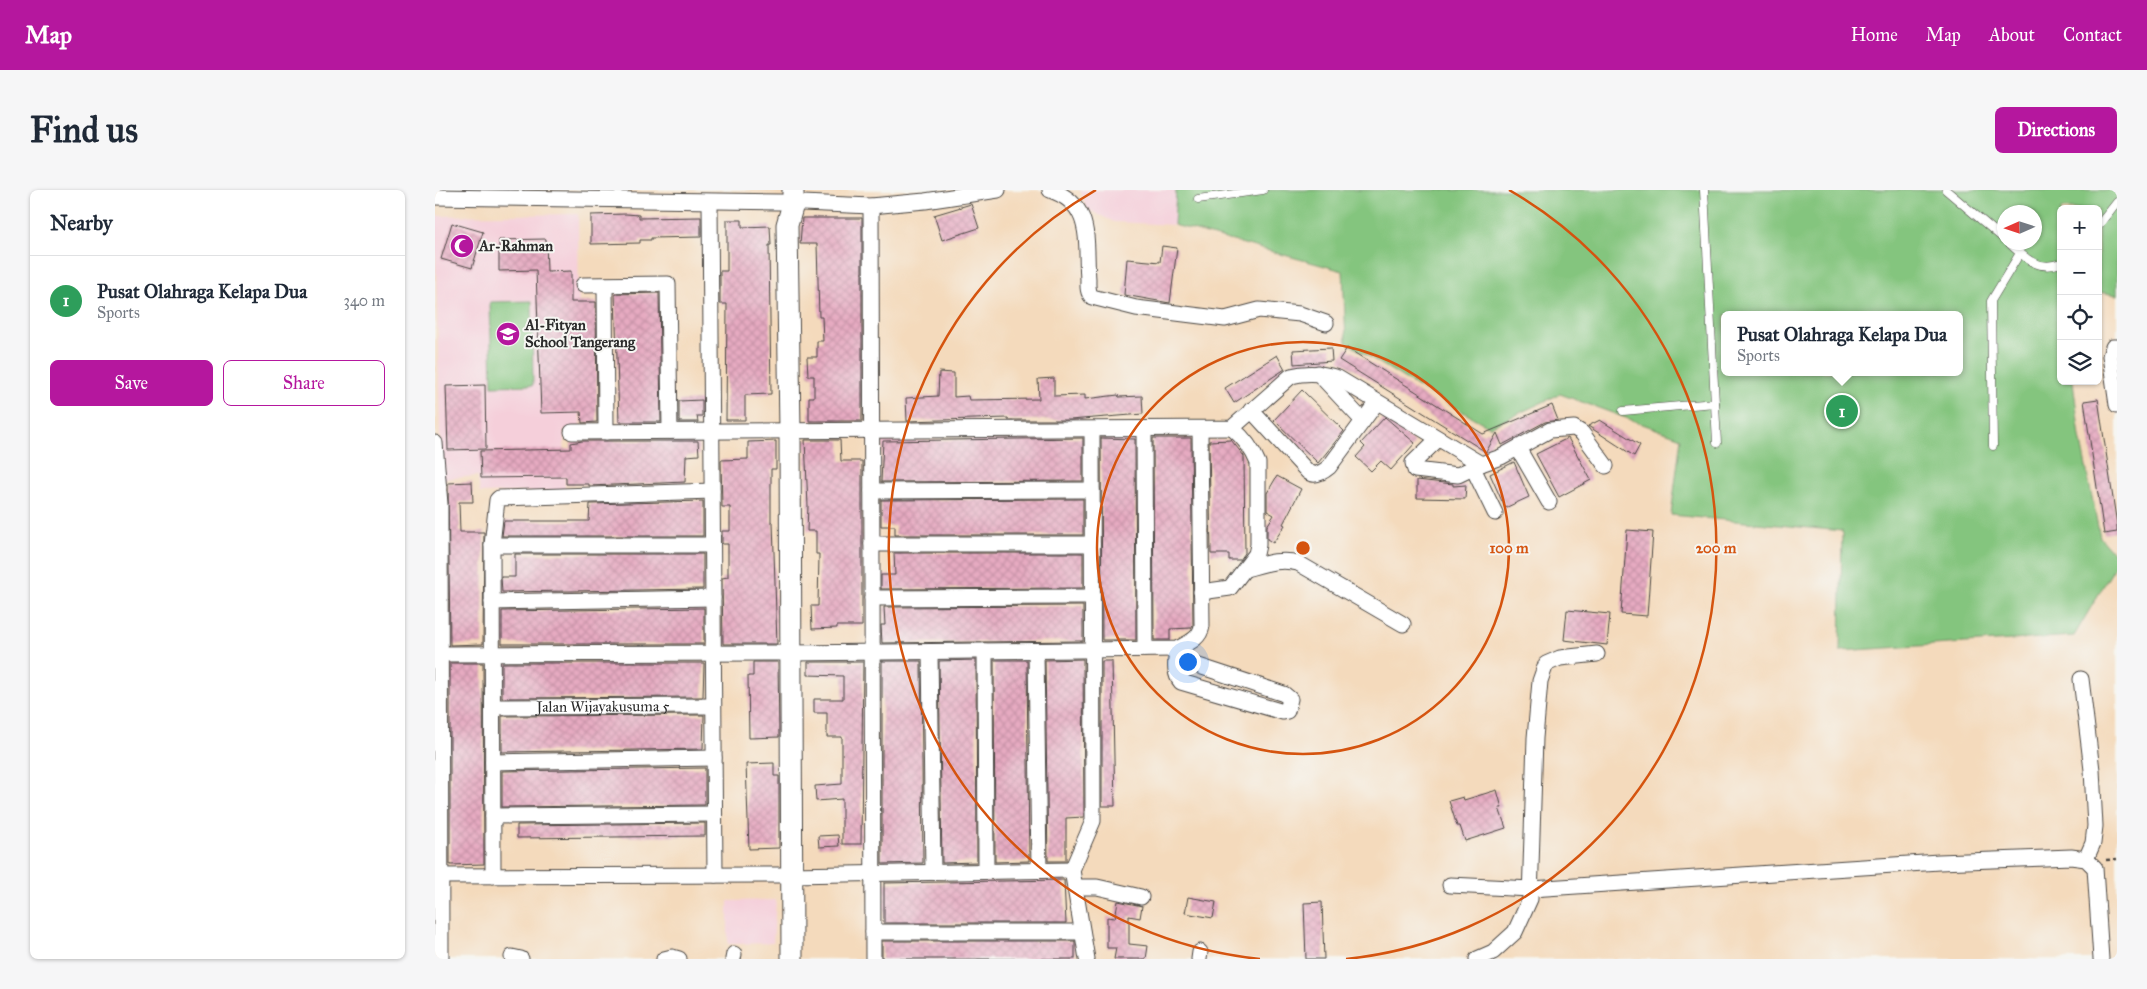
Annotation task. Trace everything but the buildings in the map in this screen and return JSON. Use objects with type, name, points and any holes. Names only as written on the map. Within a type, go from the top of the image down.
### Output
[{"type":"street","points":[[435,197],[681,196],[710,202],[786,196],[871,206],[925,202],[998,190]]},
{"type":"street","points":[[1050,190],[1072,201],[1084,220],[1087,239],[1088,289],[1093,297],[1136,308],[1215,318],[1233,318],[1259,310],[1300,314],[1326,323]]},
{"type":"street","points":[[786,196],[790,430],[791,959]]},
{"type":"street","points":[[710,202],[715,875]]},
{"type":"street","points":[[871,206],[873,959]]},
{"type":"street","points":[[583,285],[667,284],[670,431]]},
{"type":"street","points":[[605,286],[606,432]]},
{"type":"street","points":[[2117,347],[2113,347],[2110,356],[2117,405]]},
{"type":"street","points":[[572,432],[711,430],[1200,430],[1232,428],[1291,376],[1303,373],[1317,373],[1338,378],[1438,439],[1477,466],[1495,513]]},
{"type":"street","points":[[1317,373],[1363,422]]},
{"type":"street","points":[[1251,410],[1311,474],[1323,472],[1329,467],[1377,402]]},
{"type":"street","points":[[1201,592],[1230,588],[1256,554],[1258,545],[1258,463],[1253,451],[1232,428]]},
{"type":"street","points":[[1438,439],[1413,464],[1415,470],[1458,475],[1501,457],[1550,430],[1574,428],[1582,433],[1606,466]]},
{"type":"street","points":[[1087,959],[1072,870],[1093,821],[1092,430]]},
{"type":"street","points":[[1144,430],[1145,649]]},
{"type":"street","points":[[437,654],[713,654],[1177,649],[1197,638],[1201,633],[1200,430]]},
{"type":"street","points":[[435,443],[436,476],[440,504],[437,654],[438,876],[441,959]]},
{"type":"street","points":[[1518,448],[1549,502]]},
{"type":"street","points":[[872,491],[1092,490]]},
{"type":"street","points":[[493,876],[492,545],[495,503],[499,498],[712,491]]},
{"type":"street","points":[[872,544],[1092,544]]},
{"type":"street","points":[[492,545],[712,545]]},
{"type":"street","points":[[1246,569],[1277,561],[1288,560],[1298,563],[1403,624]]},
{"type":"street","points":[[872,598],[1092,597]]},
{"type":"street","points":[[492,602],[713,598]]},
{"type":"street","points":[[1177,649],[1175,668],[1179,679],[1195,687],[1283,712],[1287,711],[1290,705],[1290,699],[1284,694],[1189,664],[1185,666],[1179,679]]},
{"type":"street","points":[[985,651],[986,871]]},
{"type":"street","points":[[1036,651],[1039,870]]},
{"type":"street","points":[[930,652],[933,872]]},
{"type":"street","points":[[1477,959],[1493,952],[1515,932],[1530,899],[1535,738],[1540,681],[1546,664],[1553,661],[1597,654]]},
{"type":"street","points":[[1231,697],[1237,679]]},
{"type":"street","points":[[2081,679],[2092,770],[2095,826],[2093,843],[2085,860]]},
{"type":"street","name":"Jalan Wijayakusuma 5","points":[[493,707],[713,706]]},
{"type":"street","points":[[493,762],[714,758]]},
{"type":"street","points":[[493,816],[714,814]]},
{"type":"street","points":[[1449,886],[1531,888],[1939,862],[2071,856],[2085,860],[2095,868],[2101,959]]},
{"type":"street","points":[[438,876],[791,875],[1072,870]]},
{"type":"street","points":[[1075,887],[1097,887],[1141,897]]},
{"type":"street","points":[[873,932],[1082,932]]},
{"type":"street","points":[[664,959],[672,957],[679,959]]},
{"type":"lane","points":[[1197,199],[1263,190]]},
{"type":"lane","points":[[1704,190],[1717,442]]},
{"type":"lane","points":[[1946,190],[1997,233]]},
{"type":"lane","points":[[2102,221],[2117,202]]},
{"type":"lane","points":[[2016,250],[2032,264],[2052,267],[2057,265]]},
{"type":"lane","points":[[1993,446],[1991,301],[2020,253]]},
{"type":"lane","points":[[1623,411],[1715,403]]},
{"type":"shaded area","points":[[1080,190],[1176,190],[1174,225],[1114,222],[1087,209]]},
{"type":"shaded area","name":"Al-Fityan School Tangerang","points":[[578,214],[580,429],[564,430],[565,491],[480,493],[478,476],[441,479],[435,216]]},
{"type":"shaded area","points":[[776,900],[773,943],[728,944],[728,901]]},
{"type":"green space","points":[[1176,190],[2117,190],[2117,295],[2102,293],[2102,205],[2057,205],[2057,385],[2074,385],[2080,437],[2100,537],[2117,557],[2117,563],[2074,636],[1840,651],[1842,531],[1671,515],[1681,438],[1560,394],[1490,427],[1418,387],[1346,342],[1343,271],[1174,225]]},
{"type":"green space","points":[[532,301],[533,385],[492,386],[490,302]]},
{"type":"place","name":"Ar-Rahman","points":[[462,246]]},
{"type":"place","name":"Al-Fityan School Tangerang","points":[[508,334]]},
{"type":"place","name":"Pusat Olahraga Kelapa Dua","points":[[1842,411]]}]
